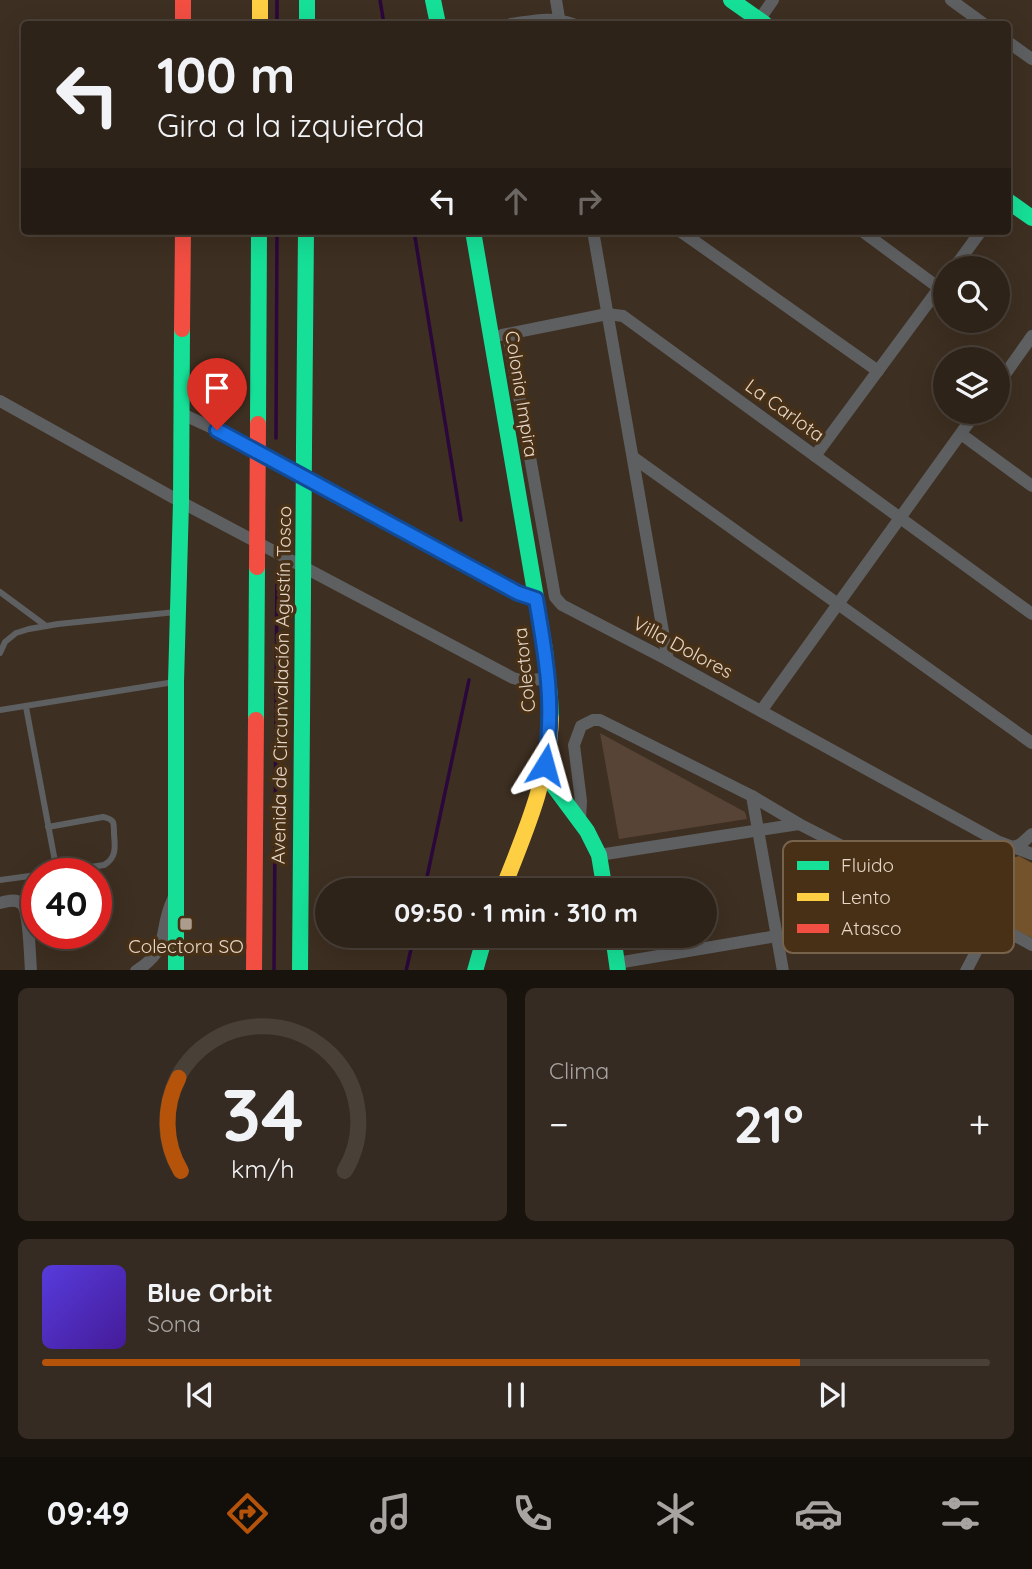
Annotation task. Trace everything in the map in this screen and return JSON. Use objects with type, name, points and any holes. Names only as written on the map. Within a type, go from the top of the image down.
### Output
[{"type":"main road","points":[[183,0],[183,21]]},
{"type":"main road","points":[[260,0],[260,21]]},
{"type":"main road","points":[[306,21],[307,0]]},
{"type":"main road","points":[[433,0],[437,21]]},
{"type":"main road","points":[[731,0],[761,21]]},
{"type":"main road","points":[[1011,203],[1032,219]]},
{"type":"main road","points":[[176,970],[169,947],[177,893],[176,682],[181,502],[183,235]]},
{"type":"main road","name":"Avenida de Circunvalación Agustín Tosco","points":[[254,970],[259,235]]},
{"type":"main road","name":"Avenida de Circunvalación Agustín Tosco","points":[[300,970],[306,235]]},
{"type":"main road","name":"Colonia Impira","points":[[474,235],[500,335],[529,564]]},
{"type":"main road","name":"Colectora","points":[[507,878],[535,807],[544,773],[551,724],[549,678],[529,564]]},
{"type":"main road","points":[[544,773],[580,820],[599,855],[603,878]]},
{"type":"main road","points":[[475,970],[482,948]]},
{"type":"main road","points":[[614,948],[618,967]]},
{"type":"street","points":[[556,0],[559,21]]},
{"type":"street","points":[[762,21],[773,0]]},
{"type":"street","points":[[951,0],[980,21]]},
{"type":"street","points":[[532,21],[554,21]]},
{"type":"street","points":[[1011,44],[1032,59]]},
{"type":"street","points":[[594,235],[668,660]]},
{"type":"street","points":[[686,235],[878,371]]},
{"type":"street","points":[[868,235],[933,278]]},
{"type":"street","points":[[963,256],[978,235]]},
{"type":"street","points":[[815,456],[933,296]]},
{"type":"street","points":[[500,335],[607,314]]},
{"type":"street","name":"La Carlota","points":[[607,314],[623,316],[1032,614]]},
{"type":"street","name":"Villa Dolores","points":[[500,335],[555,597],[562,606],[668,660],[997,841]]},
{"type":"street","points":[[1010,372],[1027,355],[1032,336]]},
{"type":"street","points":[[0,401],[181,502],[513,678],[524,681],[549,678]]},
{"type":"street","points":[[182,414],[217,430],[518,593],[536,599]]},
{"type":"street","points":[[761,711],[968,424]]},
{"type":"street","points":[[961,434],[1032,486]]},
{"type":"street","points":[[634,458],[1032,743]]},
{"type":"street","points":[[580,820],[581,801],[574,745],[580,726],[600,720],[752,796],[832,841]]},
{"type":"street","points":[[752,796],[783,970]]},
{"type":"street","points":[[599,855],[799,824]]},
{"type":"street","points":[[1014,847],[1032,834]]},
{"type":"street","name":"Villa Dolores","points":[[1014,847],[1032,854]]},
{"type":"street","points":[[0,903],[18,901],[23,905],[31,970]]},
{"type":"street","points":[[1014,935],[1032,945]]},
{"type":"street","points":[[618,967],[777,936]]},
{"type":"street","points":[[137,970],[169,947]]},
{"type":"street","points":[[967,970],[975,953]]},
{"type":"lane","points":[[0,592],[46,626]]},
{"type":"lane","points":[[0,653],[5,642],[16,634],[46,626],[178,612]]},
{"type":"lane","points":[[0,710],[176,682]]},
{"type":"lane","points":[[26,707],[54,858]]},
{"type":"lane","points":[[48,827],[109,818],[113,822],[115,849],[111,858]]},
{"type":"lane","points":[[0,880],[21,877]]},
{"type":"shaded area","points":[[1019,856],[1032,863],[1032,938],[1014,930],[1014,858]]},
{"type":"building","points":[[600,733],[745,812],[747,819],[619,839]]},
{"type":"waterway","points":[[277,0],[277,21]]},
{"type":"waterway","points":[[380,0],[384,21]]},
{"type":"waterway","points":[[276,438],[277,235]]},
{"type":"waterway","points":[[415,235],[461,520]]},
{"type":"waterway","points":[[274,970],[277,574]]},
{"type":"waterway","points":[[427,878],[469,680]]},
{"type":"waterway","points":[[406,970],[411,948]]},
{"type":"traffic: fast","points":[[307,0],[307,21]]},
{"type":"traffic: fast","points":[[433,0],[437,21]]},
{"type":"traffic: fast","points":[[731,0],[761,21]]},
{"type":"traffic: fast","points":[[1011,203],[1032,218]]},
{"type":"traffic: fast","points":[[258,424],[259,235]]},
{"type":"traffic: fast","points":[[304,448],[306,235]]},
{"type":"traffic: fast","points":[[474,235],[545,650],[551,718]]},
{"type":"traffic: fast","points":[[176,970],[176,682],[182,329]]},
{"type":"traffic: fast","points":[[303,592],[304,448]]},
{"type":"traffic: fast","points":[[256,720],[257,567]]},
{"type":"traffic: fast","points":[[300,970],[303,592]]},
{"type":"traffic: fast","points":[[544,773],[587,831],[599,855],[603,878]]},
{"type":"traffic: fast","points":[[475,970],[482,948]]},
{"type":"traffic: fast","points":[[615,948],[618,970]]},
{"type":"traffic: slow","points":[[260,0],[260,21]]},
{"type":"traffic: slow","points":[[507,878],[540,785],[546,763],[551,718]]},
{"type":"traffic: jam","points":[[183,0],[183,21]]},
{"type":"traffic: jam","points":[[182,329],[183,235]]},
{"type":"traffic: jam","points":[[257,567],[258,424]]},
{"type":"traffic: jam","points":[[254,970],[256,720]]},
{"type":"place","name":"Colectora SO","points":[[186,924]]},
{"type":"route","points":[[217,430],[518,593],[536,599],[548,669],[551,706],[545,765]]}]
